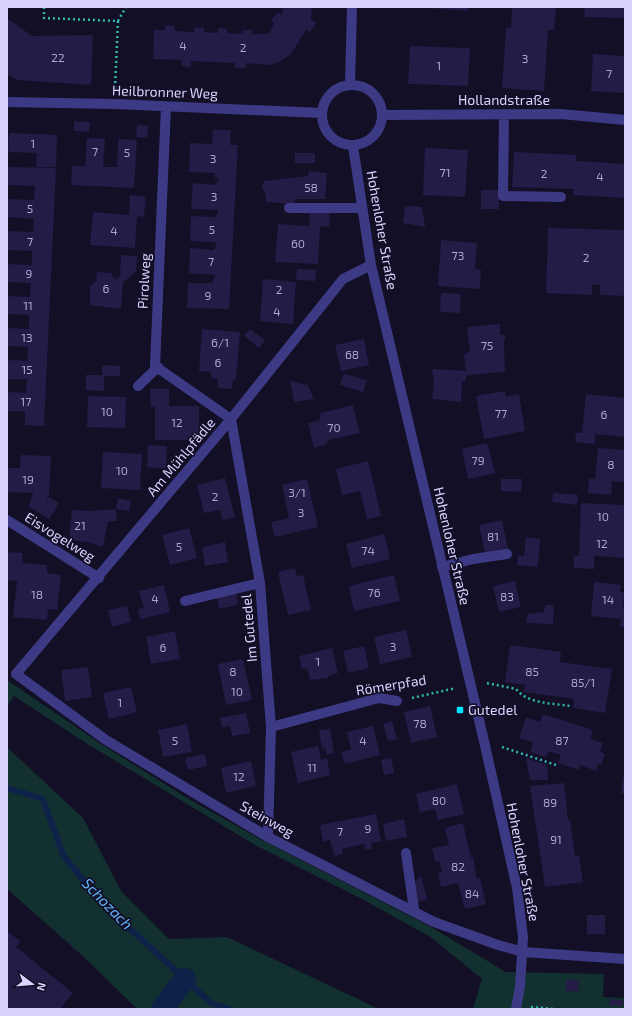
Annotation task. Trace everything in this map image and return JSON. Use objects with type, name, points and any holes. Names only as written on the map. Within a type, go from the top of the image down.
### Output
[{"type":"street","points":[[350,85],[352,7]]},
{"type":"street","points":[[350,85],[363,87],[373,93],[380,103],[382,115],[378,130],[373,136],[368,141],[353,146],[341,144],[330,136],[323,126],[322,113],[326,99],[336,89],[350,85]]},
{"type":"street","name":"Heilbronner Weg","points":[[7,102],[115,104],[322,113]]},
{"type":"street","name":"Pirolweg","points":[[158,368],[154,366],[166,106]]},
{"type":"street","points":[[504,114],[503,196],[561,197]]},
{"type":"street","name":"Hollandstraße","points":[[382,115],[561,114],[625,120]]},
{"type":"street","name":"Hohenloher Straße","points":[[353,146],[372,265],[517,888],[522,923],[523,952],[520,986],[516,1007]]},
{"type":"street","points":[[289,208],[362,208]]},
{"type":"street","name":"Am Mühlpfädle","points":[[16,674],[99,578],[230,420],[343,279],[372,265]]},
{"type":"street","points":[[138,386],[158,368],[230,420]]},
{"type":"street","name":"Im Gutedel","points":[[230,420],[260,583],[271,727],[268,837]]},
{"type":"street","name":"Eisvogelweg","points":[[7,520],[99,578]]},
{"type":"street","points":[[442,567],[473,559],[507,554]]},
{"type":"street","points":[[186,601],[260,583]]},
{"type":"street","name":"Steinweg","points":[[16,674],[106,740],[268,837],[414,910],[434,922],[498,946],[523,952],[625,959]]},
{"type":"street","name":"Römerpfad","points":[[271,727],[379,698],[397,701]]},
{"type":"street","points":[[406,853],[414,910]]},
{"type":"path","points":[[44,7],[44,18],[118,21]]},
{"type":"path","points":[[115,104],[118,21],[126,7]]},
{"type":"path","points":[[469,682],[516,689],[521,696],[528,699],[570,706]]},
{"type":"path","name":"Römerpfad","points":[[397,701],[469,682]]},
{"type":"path","points":[[484,741],[556,765]]},
{"type":"path","points":[[516,1007],[554,1009]]},
{"type":"green space","points":[[7,680],[101,744],[187,798],[260,839],[431,927],[506,972],[604,974],[603,997],[625,998],[625,1009],[473,1009],[482,979],[432,938],[364,900],[255,845],[89,745],[14,696],[7,706]]},
{"type":"green space","points":[[7,747],[83,818],[121,891],[169,939],[227,937],[379,1009],[137,1009],[85,958],[7,889]]},
{"type":"building","points":[[283,7],[312,7],[311,20],[316,23],[310,32],[306,30],[291,54],[281,61],[271,65],[246,63],[246,68],[235,68],[235,63],[191,61],[191,67],[181,66],[182,60],[153,59],[154,30],[165,30],[165,25],[175,26],[175,31],[194,32],[195,27],[204,28],[204,32],[218,33],[218,28],[227,29],[227,33],[243,34],[243,30],[252,30],[252,34],[268,34],[274,24],[271,20],[277,13],[282,14]]},
{"type":"building","points":[[417,7],[469,7],[468,11]]},
{"type":"building","points":[[512,7],[556,7],[554,30],[548,30],[544,91],[502,88],[506,28],[511,28]]},
{"type":"building","points":[[585,7],[625,7],[625,18],[584,17]]},
{"type":"building","points":[[7,18],[32,36],[93,35],[91,85],[17,80],[7,74]]},
{"type":"building","points":[[410,46],[470,48],[468,86],[408,84]]},
{"type":"building","points":[[593,54],[625,56],[625,93],[591,91]]},
{"type":"building","points":[[74,121],[90,122],[89,132],[74,131]]},
{"type":"building","points":[[137,125],[148,126],[147,138],[136,137]]},
{"type":"building","points":[[213,130],[231,130],[230,145],[238,145],[229,309],[187,308],[188,283],[212,283],[215,275],[189,273],[190,248],[214,250],[217,242],[190,241],[191,216],[216,217],[218,210],[191,209],[193,183],[216,185],[219,178],[215,178],[215,173],[189,172],[190,143],[212,144]]},
{"type":"building","points":[[9,133],[57,135],[56,167],[36,167],[37,153],[8,152]]},
{"type":"building","points":[[87,138],[105,139],[103,167],[117,167],[118,139],[137,140],[134,188],[71,185],[72,166],[85,166]]},
{"type":"building","points":[[425,148],[468,150],[465,197],[423,195]]},
{"type":"building","points":[[514,152],[576,155],[576,161],[625,164],[625,198],[573,195],[574,189],[512,187]]},
{"type":"building","points":[[295,153],[315,153],[315,163],[295,163]]},
{"type":"building","points":[[8,167],[56,168],[44,426],[25,425],[25,411],[7,411],[7,392],[26,393],[27,379],[7,379],[7,360],[27,361],[28,347],[7,346],[7,328],[29,329],[29,315],[7,314],[7,296],[30,297],[31,283],[7,282],[7,264],[32,265],[32,251],[7,250],[7,231],[33,232],[34,219],[7,217],[7,199],[34,200],[35,186],[7,185]]},
{"type":"building","points":[[309,171],[327,173],[325,199],[295,199],[293,204],[266,202],[266,195],[262,187],[264,181],[308,176]]},
{"type":"building","points":[[481,190],[499,190],[499,209],[481,209]]},
{"type":"building","points":[[130,195],[146,197],[144,217],[137,216],[135,248],[90,245],[93,212],[129,215]]},
{"type":"building","points":[[405,206],[422,207],[425,227],[403,223]]},
{"type":"building","points":[[310,210],[330,210],[329,227],[320,226],[318,264],[275,262],[278,224],[309,226]]},
{"type":"building","points":[[548,228],[625,230],[625,296],[600,295],[600,285],[592,285],[592,295],[546,293]]},
{"type":"building","points":[[441,240],[477,243],[475,269],[481,270],[480,289],[438,286]]},
{"type":"building","points":[[121,255],[137,256],[136,272],[123,282],[121,309],[90,305],[90,286],[96,281],[97,272],[112,273],[112,277],[117,279],[120,275]]},
{"type":"building","points":[[297,269],[316,270],[315,281],[296,280]]},
{"type":"building","points":[[263,279],[296,282],[293,324],[260,321]]},
{"type":"building","points":[[441,293],[461,294],[460,313],[440,312]]},
{"type":"building","points":[[500,324],[500,334],[506,336],[504,342],[505,372],[467,375],[465,381],[462,381],[461,402],[432,399],[434,382],[432,369],[466,371],[464,354],[470,351],[467,327]]},
{"type":"building","points":[[202,329],[240,332],[236,380],[233,380],[232,389],[218,388],[218,379],[211,378],[211,372],[199,371]]},
{"type":"building","points":[[250,329],[265,340],[259,348],[244,336]]},
{"type":"building","points":[[364,339],[369,365],[341,371],[335,345]]},
{"type":"building","points":[[102,365],[120,366],[120,376],[104,376],[104,391],[86,390],[86,375],[102,375]]},
{"type":"building","points":[[344,374],[367,380],[363,392],[340,385]]},
{"type":"building","points":[[290,381],[308,385],[314,399],[294,402]]},
{"type":"building","points":[[150,389],[169,389],[169,406],[199,406],[199,440],[155,440],[155,407],[151,407]]},
{"type":"building","points":[[505,391],[506,397],[519,394],[525,431],[484,439],[476,396]]},
{"type":"building","points":[[586,394],[625,398],[625,437],[595,434],[595,444],[575,442],[576,433],[582,433]]},
{"type":"building","points":[[88,396],[126,397],[125,428],[87,427]]},
{"type":"building","points":[[353,405],[360,433],[328,440],[327,444],[314,448],[308,423],[319,421],[321,413]]},
{"type":"building","points":[[487,443],[495,473],[468,479],[462,449]]},
{"type":"building","points":[[148,445],[167,446],[166,469],[147,467]]},
{"type":"building","points":[[598,448],[625,450],[625,482],[612,481],[611,495],[588,493],[589,479],[595,479]]},
{"type":"building","points":[[103,452],[142,454],[140,490],[101,488]]},
{"type":"building","points":[[21,455],[51,456],[49,494],[46,502],[49,497],[59,503],[49,519],[29,507],[33,493],[7,492],[7,468],[20,468]]},
{"type":"building","points":[[368,461],[381,516],[367,519],[360,491],[342,495],[336,469]]},
{"type":"building","points":[[225,478],[235,517],[223,520],[220,510],[204,513],[197,485]]},
{"type":"building","points":[[307,479],[318,527],[275,537],[271,522],[289,518],[282,485]]},
{"type":"building","points":[[501,479],[522,479],[521,492],[501,491]]},
{"type":"building","points":[[553,493],[578,495],[577,505],[552,502]]},
{"type":"building","points":[[118,498],[131,501],[129,511],[116,509]]},
{"type":"building","points":[[581,503],[625,505],[625,558],[594,556],[594,569],[574,568],[574,556],[579,556]]},
{"type":"building","points":[[116,509],[117,521],[108,521],[103,547],[88,542],[69,540],[72,510],[91,511]]},
{"type":"building","points":[[502,520],[508,549],[485,553],[479,525]]},
{"type":"building","points":[[189,528],[197,558],[170,565],[162,535]]},
{"type":"building","points":[[384,534],[390,559],[352,568],[346,544]]},
{"type":"building","points":[[526,537],[540,539],[538,567],[517,565],[518,555],[524,556]]},
{"type":"building","points":[[225,542],[228,562],[205,566],[202,547]]},
{"type":"building","points":[[7,552],[22,553],[22,563],[47,565],[47,573],[61,575],[57,610],[48,609],[47,620],[13,617],[17,581],[7,580]]},
{"type":"building","points":[[295,568],[297,576],[303,575],[311,610],[288,615],[278,572]]},
{"type":"building","points":[[394,575],[400,601],[354,611],[349,586]]},
{"type":"building","points":[[515,581],[521,607],[499,612],[493,586]]},
{"type":"building","points":[[594,582],[621,585],[620,592],[624,592],[623,609],[625,609],[625,627],[620,626],[621,619],[591,616]]},
{"type":"building","points":[[164,585],[170,612],[140,619],[138,609],[144,608],[139,591]]},
{"type":"building","points":[[236,592],[238,605],[219,609],[217,597]]},
{"type":"building","points":[[545,605],[554,605],[553,624],[526,623],[528,614],[544,612]]},
{"type":"building","points":[[127,606],[131,622],[112,627],[108,610]]},
{"type":"building","points":[[406,630],[412,657],[380,664],[374,637]]},
{"type":"building","points":[[175,631],[180,659],[151,664],[146,637]]},
{"type":"building","points":[[510,645],[561,652],[560,662],[612,669],[605,713],[573,708],[574,699],[524,692],[525,685],[505,682]]},
{"type":"building","points":[[364,646],[369,668],[348,673],[343,651]]},
{"type":"building","points":[[332,648],[338,673],[328,676],[328,678],[310,680],[307,668],[302,669],[299,656]]},
{"type":"building","points":[[243,659],[252,700],[226,705],[218,664]]},
{"type":"building","points":[[88,667],[92,697],[65,701],[61,670]]},
{"type":"building","points":[[131,687],[137,712],[109,719],[103,693]]},
{"type":"building","points":[[430,706],[437,737],[411,743],[404,712]]},
{"type":"building","points":[[246,713],[250,733],[232,736],[230,726],[222,727],[220,718]]},
{"type":"building","points":[[543,714],[593,730],[590,739],[603,743],[600,752],[605,754],[601,765],[598,764],[596,771],[580,765],[579,770],[558,763],[561,755],[548,751],[546,757],[530,752],[533,742],[519,738],[526,717],[540,722]]},
{"type":"building","points":[[392,721],[397,739],[388,741],[383,724]]},
{"type":"building","points":[[187,724],[192,752],[163,757],[158,730]]},
{"type":"building","points":[[373,726],[380,755],[345,764],[341,752],[351,749],[347,732]]},
{"type":"building","points":[[330,729],[334,753],[326,755],[325,747],[322,748],[319,730]]},
{"type":"building","points":[[318,746],[321,760],[327,758],[330,775],[298,783],[291,752]]},
{"type":"building","points":[[205,754],[207,766],[188,770],[185,758]]},
{"type":"building","points":[[391,758],[394,773],[384,775],[381,760]]},
{"type":"building","points":[[526,758],[547,765],[548,780],[530,780]]},
{"type":"building","points":[[251,761],[256,786],[226,793],[221,768]]},
{"type":"building","points":[[625,774],[625,794],[621,793]]},
{"type":"building","points":[[564,783],[568,820],[570,820],[575,856],[579,855],[583,882],[545,887],[530,786]]},
{"type":"building","points":[[457,784],[464,814],[438,820],[435,809],[420,812],[416,794]]},
{"type":"building","points":[[376,814],[381,841],[371,843],[372,849],[365,850],[364,844],[342,849],[343,854],[334,856],[330,840],[323,842],[320,825]]},
{"type":"building","points":[[404,819],[407,837],[386,841],[383,824]]},
{"type":"building","points":[[463,823],[471,858],[473,857],[477,879],[480,878],[486,904],[465,909],[458,883],[441,887],[438,873],[442,872],[439,861],[435,862],[432,848],[449,845],[445,828]]},
{"type":"building","points":[[421,875],[427,900],[418,902],[413,885]]},
{"type":"building","points":[[587,915],[605,915],[605,934],[587,934]]},
{"type":"building","points":[[7,931],[20,941],[16,947],[73,993],[60,1009],[7,1009]]},
{"type":"building","points":[[566,980],[579,980],[579,991],[566,991]]},
{"type":"building","points":[[610,999],[623,1000],[623,1006],[609,1005]]},
{"type":"waterway","name":"Schozach","points":[[7,788],[43,799],[63,855],[103,904],[211,1003],[229,1009]]},
{"type":"waterway","points":[[162,1009],[185,979]]},
{"type":"place","name":"Gutedel","points":[[460,710]]}]
